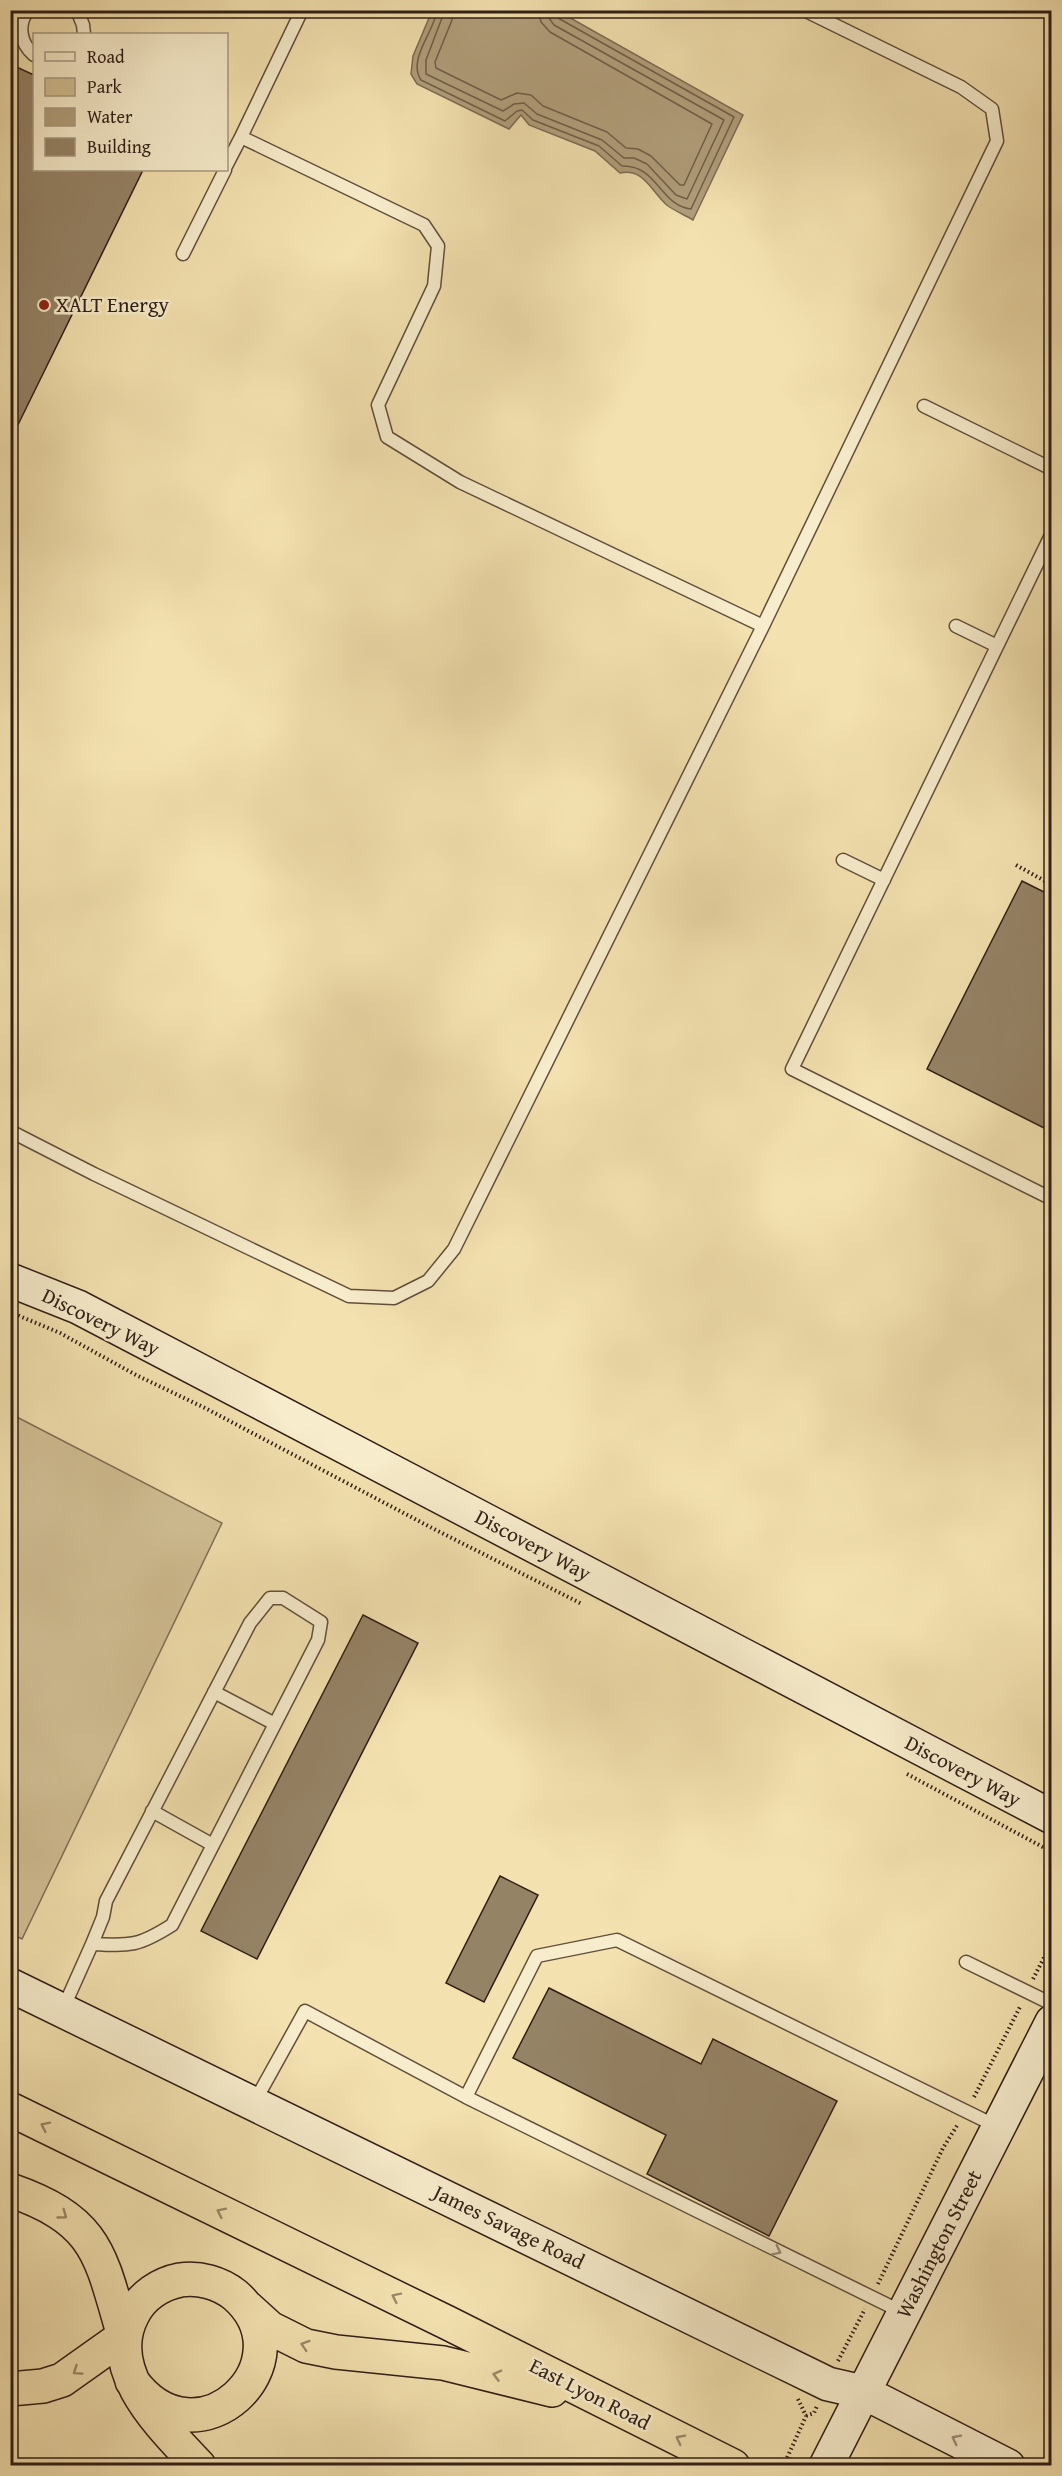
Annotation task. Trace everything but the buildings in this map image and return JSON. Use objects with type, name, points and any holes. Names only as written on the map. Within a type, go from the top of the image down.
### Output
[{"type":"highway","name":"East Lyon Road","points":[[10,2109],[448,2323],[733,2466]]},
{"type":"highway","points":[[10,2190],[53,2207],[74,2223],[90,2241],[103,2264],[124,2336],[124,2352],[132,2380],[147,2406],[199,2466]]},
{"type":"highway","points":[[10,2389],[43,2386],[62,2380],[124,2336],[131,2317],[143,2299],[160,2287],[180,2280],[194,2279],[221,2286],[270,2328],[306,2346],[336,2352],[443,2363],[527,2385],[595,2397]]},
{"type":"highway","points":[[132,2380],[152,2402],[177,2414],[205,2414],[231,2403],[250,2382],[259,2356],[257,2328],[243,2303]]},
{"type":"street","name":"Discovery Way","points":[[10,1281],[78,1306],[1052,1817]]},
{"type":"street","name":"James Savage Road","points":[[10,1985],[828,2384],[863,2392],[1008,2466]]},
{"type":"street","name":"Washington Street","points":[[826,2466],[1052,2022]]},
{"type":"lane","points":[[77,10],[84,25],[84,33]]},
{"type":"lane","points":[[228,164],[302,10]]},
{"type":"lane","points":[[10,1131],[94,1174],[349,1296],[394,1298],[428,1281],[454,1248],[478,1204],[763,626],[997,141],[992,109],[961,87],[804,10]]},
{"type":"lane","points":[[24,12],[21,33],[24,42],[33,54]]},
{"type":"lane","points":[[241,137],[424,225],[438,246],[434,286],[378,405],[387,437],[460,482],[763,626]]},
{"type":"lane","points":[[183,254],[224,171]]},
{"type":"lane","points":[[924,406],[1052,469]]},
{"type":"lane","points":[[1052,533],[792,1070],[1052,1199]]},
{"type":"lane","points":[[957,626],[997,646]]},
{"type":"lane","points":[[843,860],[884,880]]},
{"type":"lane","points":[[62,2010],[103,1917],[106,1901],[250,1623],[270,1598],[283,1598],[321,1622],[318,1640],[172,1926],[152,1938],[128,1946],[92,1944]]},
{"type":"lane","points":[[214,1692],[275,1724]]},
{"type":"lane","points":[[152,1811],[213,1845]]},
{"type":"lane","points":[[466,2097],[537,1956],[617,1940],[998,2127]]},
{"type":"lane","points":[[966,1962],[1052,2004]]},
{"type":"lane","points":[[254,2103],[305,2011],[466,2097],[904,2313]]},
{"type":"path","points":[[1052,800],[1046,802],[1052,827]]},
{"type":"path","points":[[1016,865],[1052,885]]},
{"type":"path","points":[[10,1312],[60,1333],[584,1605]]},
{"type":"path","points":[[901,1770],[1052,1852]]},
{"type":"path","points":[[806,2416],[814,2413],[943,2148],[982,2084],[1052,1942]]},
{"type":"green space","points":[[11,1414],[222,1523],[22,1939],[10,1933]]},
{"type":"water","points":[[432,11],[558,11],[743,115],[693,220],[668,206],[642,178],[629,172],[620,173],[595,151],[529,125],[521,115],[509,129],[417,84],[411,74],[413,56]]},
{"type":"place","name":"XALT Energy","points":[[44,305]]}]
